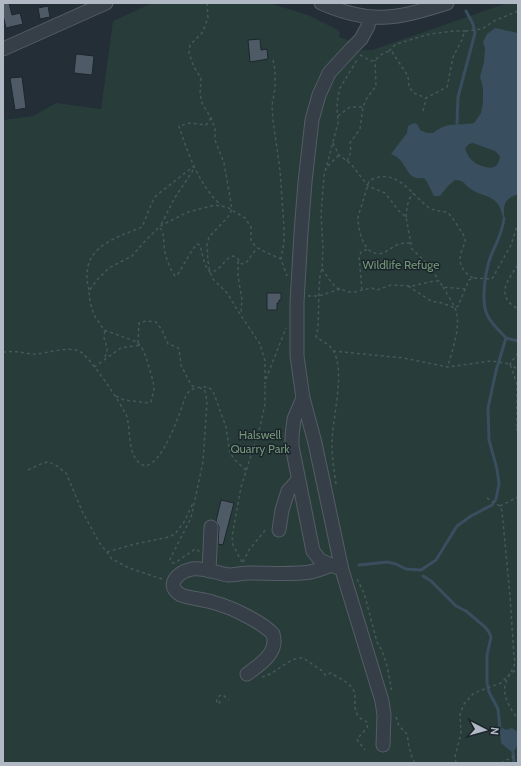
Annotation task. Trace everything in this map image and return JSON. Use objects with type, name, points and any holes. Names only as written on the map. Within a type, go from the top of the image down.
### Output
[{"type":"street","points":[[3,49],[106,3]]},
{"type":"street","points":[[321,3],[344,13],[369,18],[403,15],[447,3]]},
{"type":"street","points":[[369,18],[368,26],[361,39],[329,73],[322,88],[312,120],[306,161],[298,280],[297,356],[303,398],[311,423],[336,568],[382,700],[384,715],[383,745]]},
{"type":"street","points":[[303,398],[296,412],[292,436],[292,446],[298,480],[313,551],[320,560],[336,568]]},
{"type":"street","points":[[274,527],[282,510],[288,491],[298,480]]},
{"type":"street","points":[[204,570],[211,527]]},
{"type":"street","points":[[251,671],[269,656],[273,650],[274,639],[270,631],[254,620],[226,607],[181,595],[176,592],[174,588],[174,581],[182,573],[188,570],[204,570],[229,575],[245,568],[311,572],[336,568]]},
{"type":"path","points":[[207,3],[208,18],[202,33],[190,45],[189,53],[194,67],[201,78],[200,94],[202,103],[215,128],[215,140],[224,163],[232,209],[228,217],[209,237],[207,251],[210,272]]},
{"type":"path","points":[[360,56],[371,61],[389,51],[396,44],[430,34],[454,31],[478,31],[505,16],[518,11]]},
{"type":"path","points":[[423,111],[426,98],[447,87],[453,58],[466,31]]},
{"type":"path","points":[[337,490],[332,445],[338,377],[337,364],[333,351],[329,345],[318,338],[316,334],[318,328],[320,275],[322,269],[323,246],[321,214],[324,176],[338,123],[336,105],[340,88],[363,51]]},
{"type":"path","points":[[389,51],[392,52],[408,76],[409,87],[414,93],[426,98]]},
{"type":"path","points":[[273,60],[275,70],[275,88],[272,106],[280,170],[284,227],[284,242],[281,258],[288,280],[298,280]]},
{"type":"path","points":[[347,161],[351,152],[350,143],[360,129],[363,107],[367,98],[376,86],[375,60]]},
{"type":"path","points":[[338,116],[350,107],[363,107]]},
{"type":"path","points":[[211,118],[206,125],[190,123],[179,126],[188,154],[204,185],[216,201],[245,218],[251,227],[251,240],[257,248],[281,258]]},
{"type":"path","points":[[333,142],[339,155],[351,164],[368,186],[385,193],[399,211],[406,217]]},
{"type":"path","points":[[327,167],[339,155]]},
{"type":"path","points":[[194,166],[192,172],[174,199],[160,227],[162,231],[164,250],[168,262],[174,275],[178,274],[193,249],[197,244],[200,245],[205,265],[213,279],[228,294],[260,344],[265,360],[265,404],[260,427],[241,487],[232,537],[233,545],[245,568]]},
{"type":"path","points":[[90,290],[87,283],[89,264],[97,249],[114,239],[142,227],[154,198],[194,166]]},
{"type":"path","points":[[410,243],[397,245],[382,253],[376,254],[363,243],[358,223],[360,210],[369,182],[373,179],[385,176],[404,184],[429,208],[436,212],[448,214],[456,222],[465,238],[465,243],[460,256],[461,266],[463,271],[473,278],[492,279],[507,254],[518,223]]},
{"type":"path","points":[[414,193],[408,203],[406,217],[410,243],[415,253],[430,266],[455,308],[457,320],[456,331],[448,367]]},
{"type":"path","points":[[116,396],[124,400],[146,404],[151,402],[154,389],[153,381],[146,357],[139,344],[133,340],[105,331],[99,324],[92,310],[89,295],[90,290],[104,272],[132,256],[160,227],[188,212],[221,205]]},
{"type":"path","points":[[210,272],[219,270],[230,256],[238,259],[242,264],[246,264],[257,248]]},
{"type":"path","points":[[362,290],[359,256],[361,252],[368,248]]},
{"type":"path","points":[[238,259],[238,276],[242,300],[241,314]]},
{"type":"path","points":[[518,265],[505,283],[505,292],[507,300],[512,306],[518,309]]},
{"type":"path","points":[[322,269],[334,285],[349,292],[372,288],[376,290],[391,285],[408,286],[439,281]]},
{"type":"path","points":[[455,308],[458,306],[469,280],[473,278]]},
{"type":"path","points":[[408,286],[431,301],[455,308]]},
{"type":"path","points":[[443,287],[465,289]]},
{"type":"path","points":[[319,296],[340,289]]},
{"type":"path","points":[[139,344],[139,323],[146,321],[156,322],[162,330],[168,344],[178,347],[181,365],[191,385],[196,388]]},
{"type":"path","points":[[265,384],[266,377],[286,327]]},
{"type":"path","points":[[105,331],[104,339],[108,347],[105,358]]},
{"type":"path","points":[[94,367],[121,348],[139,344]]},
{"type":"path","points":[[3,352],[31,354],[72,349],[80,351],[85,355],[116,396],[127,418],[128,434],[137,462],[140,465],[147,466],[153,462],[162,450],[172,433],[186,395],[189,391],[199,387],[208,387],[213,391],[226,427],[230,453],[247,471]]},
{"type":"path","points":[[333,351],[403,358],[448,367],[492,361],[510,364],[518,370]]},
{"type":"path","points":[[510,364],[518,353]]},
{"type":"path","points":[[510,364],[517,384],[518,439]]},
{"type":"path","points":[[199,387],[205,391],[207,402],[204,453],[190,522],[170,559],[172,563],[174,563],[196,549],[198,550],[204,570]]},
{"type":"path","points":[[28,470],[37,465],[50,462],[58,466],[66,473],[83,513],[99,542],[112,559],[129,568],[160,579],[174,581]]},
{"type":"path","points":[[500,506],[518,497]]},
{"type":"path","points":[[488,498],[500,506],[502,511],[515,662],[505,683],[506,698],[509,707],[518,719]]},
{"type":"path","points":[[106,553],[135,544],[169,537],[175,534],[184,522],[194,499]]},
{"type":"path","points":[[245,568],[250,550],[274,527]]},
{"type":"path","points":[[356,575],[364,593],[377,642],[386,661],[393,699]]},
{"type":"path","points":[[251,671],[258,677],[263,677],[277,671],[293,659],[303,658],[324,672],[325,675],[331,674],[349,684],[355,695],[354,706],[357,715],[359,718],[368,723],[367,728],[357,739],[365,750]]},
{"type":"path","points":[[456,763],[461,733],[460,714],[468,700],[474,693],[504,680],[518,669]]},
{"type":"path","points":[[220,701],[219,704],[217,703],[217,698],[220,695],[223,695],[229,700]]},
{"type":"path","points":[[395,713],[396,721],[407,734],[409,747],[416,763]]},
{"type":"path","points":[[501,763],[517,755]]},
{"type":"green space","name":"Halswell Quarry Park","points":[[152,3],[269,3],[308,15],[338,30],[340,32],[339,37],[348,40],[352,48],[358,52],[362,50],[372,50],[507,3],[518,3],[518,763],[3,763],[3,120],[33,116],[56,103],[101,109],[113,21]]},
{"type":"water","points":[[495,28],[518,33],[518,194],[509,198],[505,203],[504,218],[499,206],[492,198],[474,191],[461,181],[455,180],[440,196],[434,196],[424,178],[416,178],[411,175],[400,160],[391,154],[407,133],[408,126],[414,123],[418,125],[420,130],[427,133],[433,133],[448,125],[474,123],[481,113],[483,102],[483,88],[480,77],[484,62],[485,49],[483,42],[487,34]],"holes":[[[473,143],[495,151],[500,156],[498,163],[495,167],[489,168],[475,163],[468,156],[465,148],[469,144]]]},
{"type":"water","points":[[503,728],[506,730],[512,728],[518,732],[518,745],[513,753],[501,743],[500,729]]},
{"type":"building","points":[[3,3],[9,3],[12,15],[20,13],[23,24],[6,28],[3,15]]},
{"type":"building","points":[[48,6],[50,17],[40,19],[38,8]]},
{"type":"building","points":[[260,39],[261,50],[267,49],[268,59],[250,62],[248,40]]},
{"type":"building","points":[[76,54],[94,56],[92,75],[74,73]]},
{"type":"building","points":[[22,77],[26,108],[15,110],[10,78]]},
{"type":"building","points":[[267,293],[281,293],[281,300],[277,303],[277,310],[267,310]]},
{"type":"building","points":[[221,500],[234,503],[223,545],[218,544],[219,527],[216,521]]},
{"type":"waterway","points":[[457,123],[458,97],[475,33],[473,24],[466,11]]},
{"type":"waterway","points":[[504,218],[498,241],[488,265],[485,280],[484,302],[488,316],[506,338]]},
{"type":"waterway","points":[[359,565],[387,562],[396,564],[406,569],[421,570],[436,560],[457,526],[471,516],[492,505],[496,499],[499,484],[497,469],[489,440],[488,408],[496,371],[506,338],[518,341]]},
{"type":"waterway","points":[[423,576],[431,581],[456,606],[466,611],[489,632],[491,637],[487,655],[487,683],[489,692],[498,709],[500,729]]},
{"type":"waterway","points":[[513,753],[514,763]]},
{"type":"park label","name":"Wildlife Refuge","points":[[401,265]]}]
